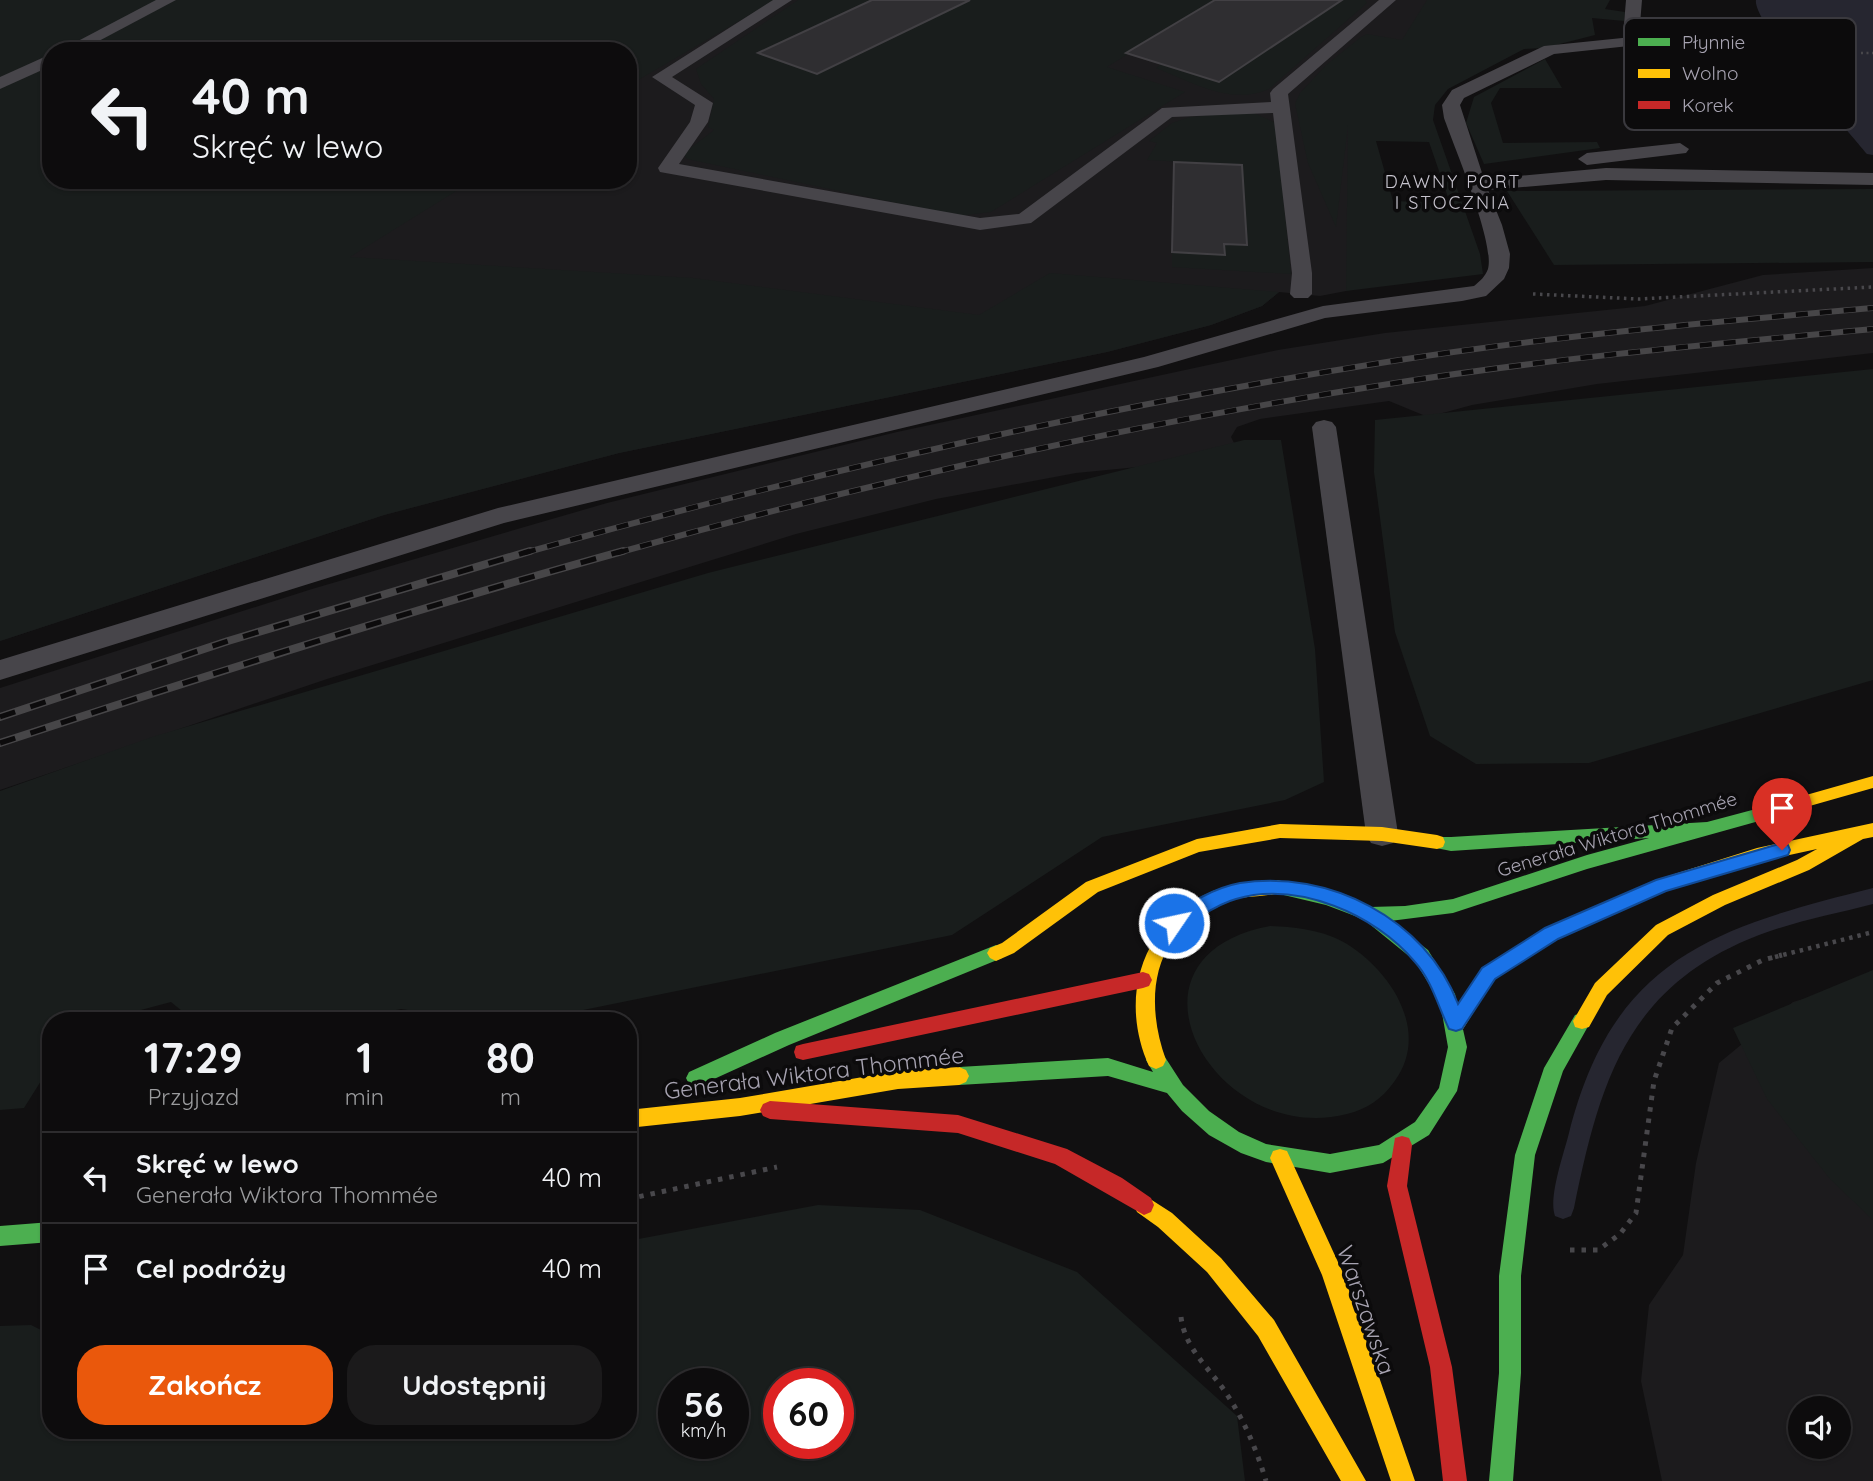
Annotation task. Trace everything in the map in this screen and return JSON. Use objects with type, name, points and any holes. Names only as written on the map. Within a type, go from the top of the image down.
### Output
[{"type":"main road","name":"Generała Wiktora Thommée","points":[[1371,914],[1405,913],[1452,906],[1587,862],[1873,782]]},
{"type":"main road","points":[[1382,834],[1451,844],[1705,828]]},
{"type":"main road","name":"Generała Wiktora Thommée","points":[[1143,980],[853,1040],[691,1080],[782,1039],[1008,948],[1092,887],[1197,845],[1280,831],[1382,834]]},
{"type":"main road","points":[[1456,1023],[1488,974],[1551,933],[1662,885],[1757,855],[1865,832]]},
{"type":"main road","points":[[1501,1481],[1510,1373],[1510,1276],[1524,1167],[1554,1068],[1601,989],[1662,930],[1720,900],[1803,865],[1865,832]]},
{"type":"main road","points":[[1277,887],[1317,893],[1371,914],[1422,956],[1443,988],[1456,1023],[1460,1058],[1451,1092],[1431,1122],[1402,1145],[1365,1160],[1323,1164],[1280,1158],[1238,1142],[1200,1117],[1171,1086],[1150,1051],[1140,1014],[1143,980],[1154,948],[1174,923],[1204,903],[1238,891],[1277,887]]},
{"type":"main road","name":"Generała Wiktora Thommée","points":[[637,1117],[740,1107],[898,1080],[1108,1067],[1171,1086]]},
{"type":"main road","points":[[740,1107],[958,1124],[1060,1156],[1115,1185],[1165,1220],[1214,1265],[1266,1328],[1354,1481]]},
{"type":"main road","points":[[1402,1145],[1397,1186],[1414,1265],[1441,1367],[1455,1481]]},
{"type":"main road","name":"Warszawska","points":[[1280,1158],[1332,1273],[1403,1481]]},
{"type":"main road","points":[[0,1236],[42,1232]]},
{"type":"lane","points":[[85,42],[168,0]]},
{"type":"lane","points":[[784,0],[660,77],[704,103],[699,122],[667,168],[980,224],[1024,219],[1168,112],[1281,107]]},
{"type":"lane","points":[[1301,294],[1302,273],[1279,93],[1388,0]]},
{"type":"lane","points":[[1632,18],[1634,0]]},
{"type":"lane","points":[[0,670],[498,516],[1150,362],[1323,312],[1462,295],[1483,289],[1499,275],[1501,257],[1453,118],[1451,105],[1458,94],[1550,49],[1624,43]]},
{"type":"lane","points":[[0,84],[42,63]]},
{"type":"lane","points":[[1475,180],[1680,149]]},
{"type":"lane","points":[[1475,180],[1606,174],[1873,179]]},
{"type":"lane","points":[[1324,427],[1382,834]]},
{"type":"path","points":[[1861,53],[1873,53]]},
{"type":"path","points":[[1483,289],[1638,299],[1873,287]]},
{"type":"path","points":[[637,1197],[781,1166]]},
{"type":"path","points":[[1181,1311],[1181,1332],[1230,1397],[1262,1465],[1266,1481]]},
{"type":"shaded area","points":[[0,0],[775,0],[637,81],[637,42],[42,42],[42,189],[460,189],[350,257],[693,278],[979,315],[1050,273],[1279,292],[1262,306],[1211,325],[1107,352],[619,453],[384,515],[0,641]]},
{"type":"shaded area","points":[[677,0],[1486,0],[1379,106],[1346,291],[1320,296],[1279,292],[1262,306],[1211,325],[1107,352],[619,453],[384,515],[0,641],[0,412],[379,189],[637,189],[637,42]]},
{"type":"shaded area","points":[[798,0],[1215,0],[1107,67],[1185,92],[991,212],[958,216],[687,159],[683,154],[714,130],[708,127],[714,99],[701,84],[696,69]]},
{"type":"shaded area","points":[[1342,0],[1365,0],[1367,3],[1269,89],[1255,94],[1226,94],[1156,68],[1162,64],[1219,81]]},
{"type":"shaded area","points":[[1427,0],[1610,0],[1605,9],[1625,12],[1624,21],[1592,18],[1595,35],[1544,48],[1524,49],[1448,89],[1435,105],[1433,120],[1480,254],[1483,274],[1346,291],[1348,125],[1336,227],[1308,163],[1295,104],[1300,93],[1326,65],[1367,34],[1402,40]],"holes":[[[1376,141],[1429,142],[1450,203],[1393,201]]]},
{"type":"shaded area","points":[[1756,0],[1873,0],[1873,155],[1867,154],[1847,130],[1856,130],[1856,18],[1762,18]]},
{"type":"shaded area","points":[[1545,59],[1562,88],[1500,88],[1491,103],[1503,143],[1597,142],[1600,148],[1484,164],[1466,123],[1474,97]]},
{"type":"shaded area","points":[[1250,111],[1276,123],[1291,274],[1172,267],[1172,252],[1225,255],[1224,244],[1241,165],[1147,160],[1157,143],[1149,141],[1172,123],[1190,117]]},
{"type":"shaded area","points":[[1873,189],[1873,262],[1554,265],[1507,191]]},
{"type":"shaded area","points":[[1873,268],[1873,353],[1597,384],[1472,405],[1428,417],[1389,401],[1260,419],[1237,427],[1231,437],[1241,457],[1076,473],[936,499],[796,534],[327,679],[0,790],[0,688],[312,589],[607,503],[897,432],[1278,350],[1385,333],[1645,306],[1763,275]]},
{"type":"shaded area","points":[[1873,369],[1873,680],[1589,763],[1476,764],[1430,736],[1395,632],[1374,472],[1375,420]]},
{"type":"shaded area","points":[[1244,440],[1281,440],[1315,649],[1324,782],[1285,800],[1102,837],[952,935],[573,1012],[422,1012],[401,1009],[387,1012],[183,1012],[171,1002],[133,1012],[42,1012],[42,1079],[24,1108],[0,1110],[0,791],[152,737],[708,573]]},
{"type":"shaded area","points":[[1270,926],[1310,930],[1347,944],[1379,970],[1401,1005],[1409,1044],[1404,1063],[1389,1088],[1367,1106],[1347,1114],[1299,1117],[1256,1103],[1221,1078],[1198,1044],[1187,1008],[1194,973],[1221,944]]},
{"type":"shaded area","points":[[1873,970],[1873,1220],[1830,1179],[1767,1099],[1733,1028]]},
{"type":"shaded area","points":[[1873,979],[1873,1481],[1662,1481],[1641,1381],[1649,1305],[1683,1255],[1696,1163],[1719,1063],[1793,1002]]},
{"type":"shaded area","points":[[818,1205],[920,1210],[1077,1272],[1237,1416],[1245,1481],[0,1481],[0,1326],[31,1325],[42,1330],[42,1439],[637,1439],[637,1239]]},
{"type":"building","points":[[872,0],[970,0],[817,74],[758,53]]},
{"type":"building","points":[[1215,0],[1342,0],[1219,82],[1126,53]]},
{"type":"building","points":[[1174,162],[1242,165],[1247,245],[1224,244],[1225,255],[1172,252]]},
{"type":"waterway","points":[[1563,1208],[1582,1122],[1595,1083],[1611,1047],[1632,1015],[1658,986],[1692,960],[1750,930],[1873,896]]},
{"type":"railway","points":[[524,553],[739,496],[956,444],[1283,379],[1513,344],[1873,308]]},
{"type":"railway","points":[[617,553],[809,502],[1003,456],[1297,399],[1514,366],[1873,329]]},
{"type":"railway","points":[[0,717],[228,641],[530,551]]},
{"type":"railway","points":[[0,743],[311,643],[623,551]]},
{"type":"traffic: fast","points":[[1371,914],[1405,913],[1453,906],[1587,862],[1771,811]]},
{"type":"traffic: fast","points":[[1437,842],[1451,844],[1705,828]]},
{"type":"traffic: fast","points":[[1156,1060],[1188,1105],[1232,1138],[1266,1153],[1330,1164],[1383,1154],[1422,1128],[1448,1091],[1457,1047],[1449,1000],[1421,955],[1362,911],[1314,895],[1277,887]]},
{"type":"traffic: fast","points":[[696,1078],[782,1039],[996,953]]},
{"type":"traffic: fast","points":[[1501,1481],[1510,1373],[1510,1276],[1525,1155],[1554,1068],[1582,1021]]},
{"type":"traffic: fast","points":[[959,1076],[1108,1067],[1171,1086]]},
{"type":"traffic: fast","points":[[0,1236],[42,1233]]},
{"type":"traffic: slow","points":[[1771,811],[1873,782]]},
{"type":"traffic: slow","points":[[1456,1023],[1488,974],[1551,933],[1662,885],[1757,855],[1873,830]]},
{"type":"traffic: slow","points":[[996,953],[1008,948],[1092,887],[1197,846],[1280,831],[1382,834],[1437,842]]},
{"type":"traffic: slow","points":[[1582,1021],[1601,989],[1662,930],[1719,900],[1803,865],[1857,834]]},
{"type":"traffic: slow","points":[[1156,1060],[1147,1036],[1145,987],[1151,963],[1161,942],[1176,923],[1219,896],[1277,887]]},
{"type":"traffic: slow","points":[[637,1118],[740,1107],[898,1080],[959,1076]]},
{"type":"traffic: slow","points":[[1280,1158],[1332,1273],[1403,1481]]},
{"type":"traffic: slow","points":[[1144,1205],[1165,1220],[1214,1265],[1266,1328],[1354,1481]]},
{"type":"traffic: jam","points":[[803,1052],[1143,980]]},
{"type":"traffic: jam","points":[[770,1110],[958,1124],[1060,1156],[1115,1185],[1144,1205]]},
{"type":"traffic: jam","points":[[1402,1145],[1397,1186],[1441,1367],[1455,1481]]},
{"type":"district","name":"DAWNY PORT I STOCZNIA","points":[[1453,192]]},
{"type":"route","points":[[1174,923],[1204,903],[1238,891],[1277,887],[1317,893],[1371,914],[1422,956],[1443,988],[1456,1023],[1488,974],[1551,933],[1662,885],[1757,855],[1782,850]]}]
